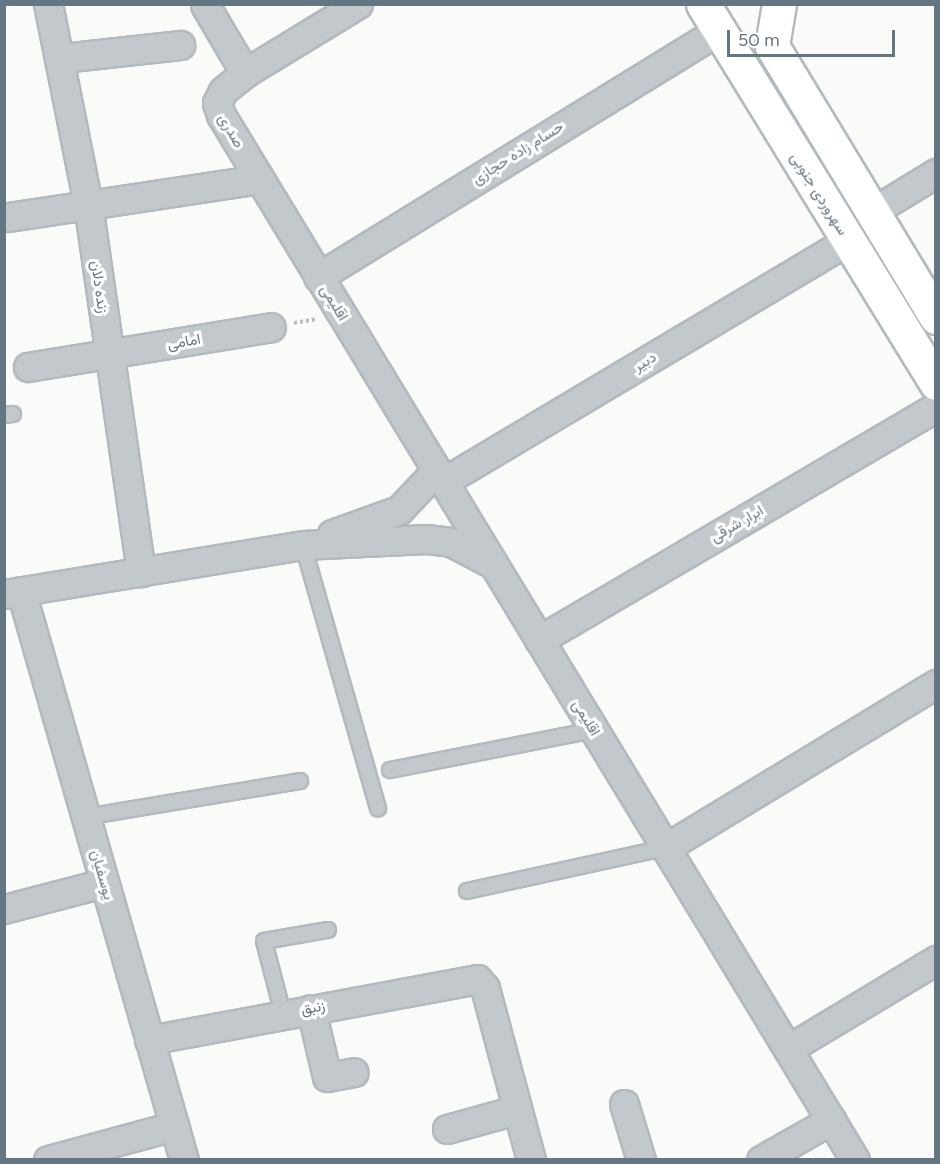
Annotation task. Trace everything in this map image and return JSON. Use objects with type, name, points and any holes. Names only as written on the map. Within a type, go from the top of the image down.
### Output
[{"type":"main road","points":[[779,4],[772,46],[936,317]]},
{"type":"main road","name":"سهروردی جنوبی","points":[[711,17],[936,383]]},
{"type":"street","name":"زنده دلان","points":[[48,4],[62,58],[88,204],[141,572]]},
{"type":"street","name":"صدری","points":[[318,277],[259,179],[217,103],[245,73],[358,4]]},
{"type":"street","points":[[205,5],[245,73]]},
{"type":"street","name":"حسام زاده حجازی","points":[[318,277],[711,17]]},
{"type":"street","points":[[62,58],[180,45]]},
{"type":"street","points":[[872,212],[936,173]]},
{"type":"street","points":[[9,218],[259,179]]},
{"type":"street","name":"دبیر","points":[[303,544],[399,510],[439,477],[848,241]]},
{"type":"street","name":"اقلیمی","points":[[318,277],[855,1160]]},
{"type":"street","name":"امامی","points":[[28,368],[271,327]]},
{"type":"street","name":"ابرار شرقی","points":[[539,640],[936,407]]},
{"type":"street","points":[[13,593],[303,544],[427,538],[471,549],[493,564]]},
{"type":"street","name":"یوسفیان","points":[[13,593],[85,817],[183,1160]]},
{"type":"street","points":[[665,848],[936,684]]},
{"type":"street","points":[[4,909],[104,883]]},
{"type":"street","points":[[788,1049],[936,960]]},
{"type":"street","name":"زنبق","points":[[149,1040],[477,978],[485,988],[516,1110]]},
{"type":"street","points":[[311,1009],[327,1077],[354,1072]]},
{"type":"street","points":[[624,1104],[640,1160]]},
{"type":"street","points":[[447,1128],[516,1110],[531,1160]]},
{"type":"street","points":[[761,1160],[831,1120]]},
{"type":"street","points":[[48,1160],[174,1126]]},
{"type":"lane","points":[[303,544],[378,809]]},
{"type":"lane","points":[[390,770],[594,730]]},
{"type":"lane","points":[[85,817],[300,781]]},
{"type":"lane","points":[[467,891],[665,848]]},
{"type":"lane","points":[[283,1014],[264,941],[328,930]]},
{"type":"path","points":[[271,327],[341,315]]}]
